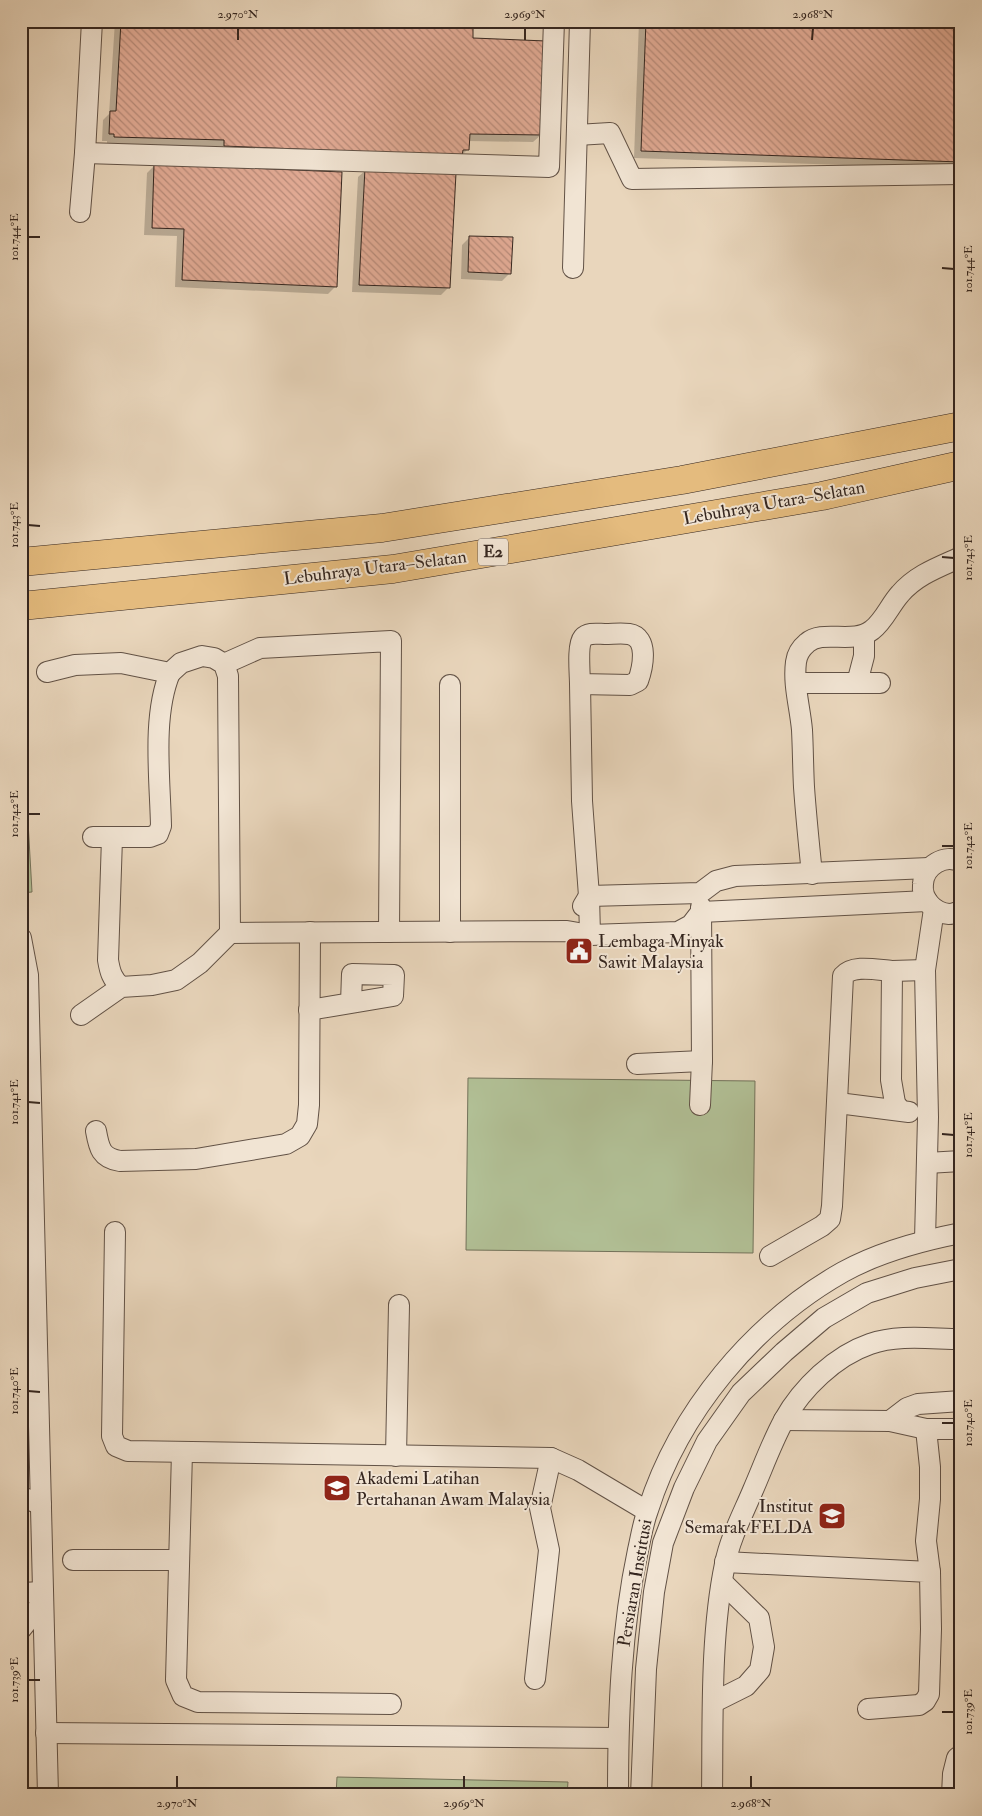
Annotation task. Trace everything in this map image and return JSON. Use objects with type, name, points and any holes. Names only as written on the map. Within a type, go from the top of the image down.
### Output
[{"type":"highway","name":"E2","points":[[21,562],[382,528],[682,480],[961,426]]},
{"type":"highway","name":"Lebuhraya Utara–Selatan","points":[[21,606],[393,568],[822,496],[961,465]]},
{"type":"street","points":[[80,212],[86,153],[92,21]]},
{"type":"street","points":[[86,153],[549,167],[554,21]]},
{"type":"street","points":[[573,268],[580,21]]},
{"type":"street","points":[[577,135],[610,133],[632,179],[961,174]]},
{"type":"street","points":[[812,874],[804,788],[802,729],[796,683],[796,660],[800,649],[809,641],[823,637],[854,637],[864,635],[877,625],[901,592],[914,580],[961,557]]},
{"type":"street","points":[[856,683],[864,656],[864,635]]},
{"type":"street","points":[[224,664],[260,648],[391,642],[389,932]]},
{"type":"street","points":[[121,987],[110,972],[108,960],[103,838],[150,837],[158,834],[161,826],[159,722],[163,689],[170,673],[181,663],[202,656],[214,658],[224,664],[228,676],[230,933]]},
{"type":"street","points":[[47,672],[75,664],[121,663],[170,673]]},
{"type":"street","points":[[796,683],[880,683]]},
{"type":"street","points":[[450,684],[450,932]]},
{"type":"street","points":[[580,684],[582,800],[590,935]]},
{"type":"street","points":[[81,1014],[121,987],[152,985],[176,980],[200,963],[230,933],[567,931],[590,935],[678,932],[691,925],[700,902],[716,881],[735,876],[929,868],[941,860],[956,859],[961,862]]},
{"type":"street","points":[[926,1198],[917,1179],[916,1114],[930,905],[922,884],[929,868]]},
{"type":"street","points":[[567,931],[589,896]]},
{"type":"street","points":[[589,896],[700,902],[930,905],[949,914],[961,911]]},
{"type":"street","points":[[700,902],[702,1061],[700,1105]]},
{"type":"street","points":[[96,1131],[98,1144],[104,1154],[120,1161],[196,1158],[286,1144],[300,1136],[307,1124],[309,1105],[310,932]]},
{"type":"street","points":[[21,938],[25,973],[30,1378],[41,1504],[48,1795]]},
{"type":"street","points":[[770,1256],[822,1226],[830,1218],[838,1103],[843,976],[846,972],[858,970],[925,970]]},
{"type":"street","points":[[892,971],[891,1080],[895,1103],[916,1114],[927,1163],[925,1240]]},
{"type":"street","points":[[309,1010],[351,1004]]},
{"type":"street","points":[[637,1064],[702,1061]]},
{"type":"street","points":[[838,1103],[916,1114]]},
{"type":"street","points":[[927,1163],[961,1161]]},
{"type":"street","points":[[115,1232],[112,1436],[116,1446],[128,1451],[551,1458],[578,1470],[647,1511]]},
{"type":"street","name":"Persiaran Institusi","points":[[618,1795],[618,1738],[622,1656],[630,1588],[647,1511],[661,1474],[689,1420],[722,1374],[761,1334],[802,1299],[844,1272],[894,1250],[925,1240],[961,1233]]},
{"type":"street","name":"Persiaran Institusi","points":[[641,1795],[646,1669],[654,1592],[663,1543],[684,1488],[707,1441],[741,1393],[784,1352],[824,1318],[867,1293],[915,1278],[961,1269]]},
{"type":"street","points":[[396,1456],[399,1305]]},
{"type":"street","points":[[712,1795],[716,1641],[723,1572],[737,1526],[784,1420],[804,1392],[827,1369],[846,1355],[871,1344],[898,1339],[961,1339]]},
{"type":"street","points":[[890,1421],[907,1408],[918,1404],[934,1401],[961,1401]]},
{"type":"street","points":[[784,1420],[890,1421],[926,1429],[961,1429]]},
{"type":"street","points":[[868,1709],[919,1704],[925,1701],[929,1694],[930,1572],[926,1541],[930,1499],[930,1467],[926,1429]]},
{"type":"street","points":[[182,1452],[176,1680],[183,1696],[198,1702],[391,1704]]},
{"type":"street","points":[[535,1679],[549,1550],[540,1508],[551,1458]]},
{"type":"street","points":[[21,1497],[41,1504]]},
{"type":"street","points":[[73,1560],[179,1560]]},
{"type":"street","points":[[723,1572],[930,1572]]},
{"type":"street","points":[[714,1702],[746,1686],[760,1670],[764,1647],[759,1618],[723,1572]]},
{"type":"street","points":[[21,1593],[43,1597]]},
{"type":"street","points":[[21,1629],[43,1597]]},
{"type":"street","points":[[46,1733],[618,1738]]},
{"type":"street","points":[[952,1795],[953,1774],[957,1758],[961,1755]]},
{"type":"green space","points":[[21,698],[32,892],[21,893]]},
{"type":"green space","points":[[468,1078],[755,1081],[753,1253],[466,1250]]},
{"type":"green space","points":[[21,1411],[26,1413],[28,1424],[27,1469],[21,1465]]},
{"type":"green space","points":[[21,1712],[28,1712],[28,1795],[21,1795]]},
{"type":"green space","points":[[337,1777],[568,1782],[567,1795],[336,1795]]},
{"type":"building","points":[[121,21],[473,21],[473,38],[546,41],[542,135],[470,134],[469,150],[463,150],[462,156],[224,146],[224,140],[114,137],[114,134],[109,134],[110,111],[116,111]]},
{"type":"building","points":[[646,21],[961,21],[961,162],[641,151]]},
{"type":"building","points":[[154,164],[342,172],[337,287],[182,280],[184,229],[152,228]]},
{"type":"building","points":[[365,168],[456,173],[450,288],[359,285]]},
{"type":"building","points":[[469,236],[513,237],[511,274],[468,272]]},
{"type":"place","name":"Lembaga Minyak Sawit Malaysia","points":[[579,951]]},
{"type":"place","name":"Akademi Latihan Pertahanan Awam Malaysia","points":[[337,1488]]},
{"type":"place","name":"Institut Semarak FELDA","points":[[832,1516]]}]
